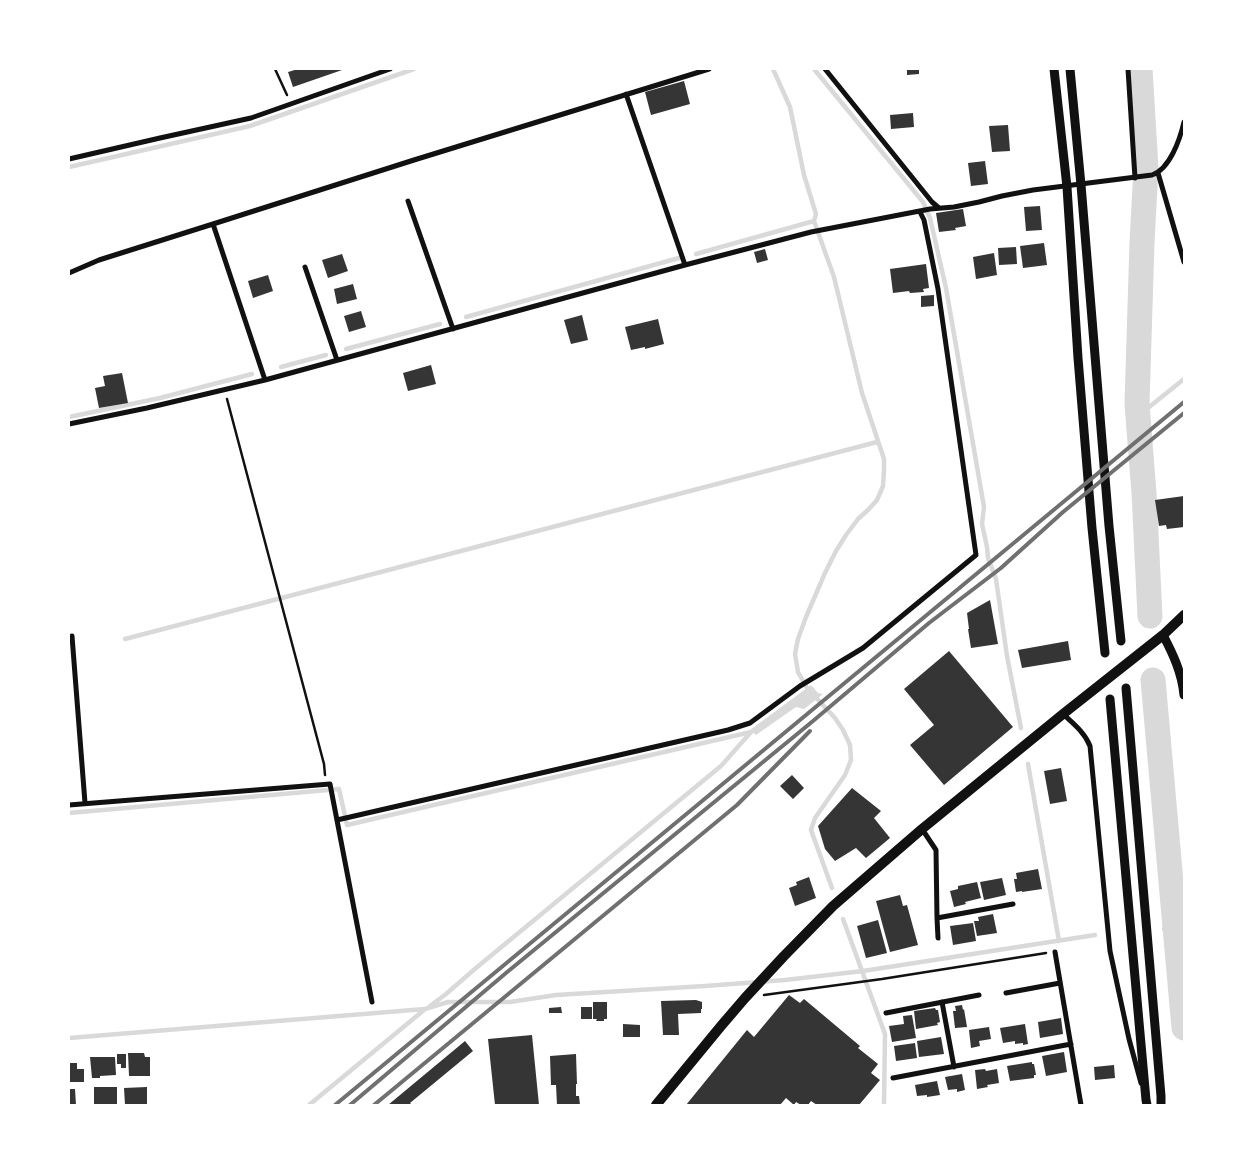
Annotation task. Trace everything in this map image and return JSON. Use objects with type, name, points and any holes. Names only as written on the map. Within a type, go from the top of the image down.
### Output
[{"type":"main road","points":[[656,1105],[720,1026],[772,968],[833,906],[922,829],[1163,635],[1184,615]]},
{"type":"street","points":[[69,159],[251,118],[390,69]]},
{"type":"street","points":[[69,273],[99,260],[709,69]]},
{"type":"street","points":[[825,69],[932,202],[939,208]]},
{"type":"street","points":[[1054,69],[1067,186],[1079,367],[1093,538],[1105,653]]},
{"type":"street","points":[[1070,69],[1121,641]]},
{"type":"street","points":[[1128,69],[1137,178]]},
{"type":"street","points":[[626,94],[685,265]]},
{"type":"street","points":[[69,424],[265,380],[811,232],[930,209],[971,204],[1033,190],[1152,175],[1158,173],[1170,159],[1181,136],[1184,122]]},
{"type":"street","points":[[1158,173],[1184,262]]},
{"type":"street","points":[[408,201],[453,329]]},
{"type":"street","points":[[343,819],[750,724],[800,686],[863,648],[976,555],[938,289],[922,211]]},
{"type":"street","points":[[214,224],[265,380]]},
{"type":"street","points":[[305,267],[337,360]]},
{"type":"street","points":[[1163,635],[1174,656],[1183,681],[1184,695]]},
{"type":"street","points":[[72,636],[84,804]]},
{"type":"street","points":[[1126,688],[1161,1105]]},
{"type":"street","points":[[1110,699],[1146,1103]]},
{"type":"street","points":[[1063,714],[1088,739],[1090,746],[1110,951],[1129,1039],[1146,1103]]},
{"type":"street","points":[[69,805],[329,788],[343,819],[372,1002]]},
{"type":"street","points":[[922,829],[936,850],[938,938]]},
{"type":"street","points":[[937,918],[1014,904]]},
{"type":"street","points":[[1055,952],[1081,1105]]},
{"type":"street","points":[[1006,993],[1060,983]]},
{"type":"street","points":[[886,1013],[979,995]]},
{"type":"street","points":[[942,1002],[954,1067]]},
{"type":"street","points":[[893,1078],[1071,1044]]},
{"type":"path","points":[[275,69],[291,104]]},
{"type":"path","points":[[225,390],[329,788]]},
{"type":"path","points":[[748,995],[864,982],[1055,952]]},
{"type":"shaded area","points":[[811,685],[818,693],[823,694],[804,709],[796,707],[756,735],[750,730]]},
{"type":"building","points":[[298,69],[345,69],[293,87],[288,72]]},
{"type":"building","points":[[907,69],[919,69],[919,74],[907,75]]},
{"type":"building","points":[[684,81],[690,104],[651,115],[645,92]]},
{"type":"building","points":[[913,113],[914,127],[891,129],[890,115]]},
{"type":"building","points":[[1008,125],[1010,151],[992,152],[989,126]]},
{"type":"building","points":[[985,161],[988,184],[971,186],[968,163]]},
{"type":"building","points":[[1040,206],[1042,230],[1026,231],[1024,207]]},
{"type":"building","points":[[963,209],[966,226],[955,228],[956,230],[939,232],[936,213]]},
{"type":"building","points":[[1044,243],[1047,265],[1023,268],[1020,246]]},
{"type":"building","points":[[1016,247],[1017,264],[999,265],[998,248]]},
{"type":"building","points":[[765,249],[768,260],[757,263],[754,252]]},
{"type":"building","points":[[994,253],[997,275],[976,279],[973,257]]},
{"type":"building","points":[[342,254],[348,271],[328,278],[322,260]]},
{"type":"building","points":[[926,264],[929,288],[923,289],[924,292],[893,293],[890,269]]},
{"type":"building","points":[[268,275],[273,291],[253,298],[248,281]]},
{"type":"building","points":[[353,284],[357,299],[337,304],[334,289]]},
{"type":"building","points":[[934,295],[934,306],[921,307],[921,296]]},
{"type":"building","points":[[361,311],[366,327],[349,332],[344,316]]},
{"type":"building","points":[[582,315],[588,340],[571,344],[564,320]]},
{"type":"building","points":[[658,319],[664,344],[645,349],[645,347],[631,350],[625,327]]},
{"type":"building","points":[[431,365],[436,384],[408,391],[403,373]]},
{"type":"building","points":[[122,373],[128,403],[99,408],[95,388],[105,386],[103,376]]},
{"type":"building","points":[[1184,496],[1184,527],[1167,529],[1166,525],[1159,526],[1155,500]]},
{"type":"building","points":[[990,600],[998,644],[971,648],[967,613]]},
{"type":"building","points":[[1068,641],[1071,660],[1022,668],[1018,650]]},
{"type":"building","points":[[949,651],[1013,727],[944,785],[910,745],[934,725],[904,689]]},
{"type":"building","points":[[1061,768],[1067,801],[1050,804],[1044,771]]},
{"type":"building","points":[[792,775],[804,788],[793,799],[780,786]]},
{"type":"building","points":[[852,788],[881,811],[874,818],[890,838],[866,858],[856,848],[835,861],[825,849],[818,826]]},
{"type":"building","points":[[1038,869],[1042,889],[1016,892],[1014,879],[1017,879],[1016,873]]},
{"type":"building","points":[[809,877],[816,898],[795,906],[789,888],[797,885],[796,882]]},
{"type":"building","points":[[1002,878],[1006,895],[984,900],[980,882]]},
{"type":"building","points":[[977,882],[981,898],[954,907],[950,891],[958,889],[958,886]]},
{"type":"building","points":[[900,895],[903,906],[907,905],[918,945],[890,952],[876,901]]},
{"type":"building","points":[[993,914],[997,933],[977,936],[974,921],[979,921],[978,917]]},
{"type":"building","points":[[878,920],[887,953],[866,958],[857,926]]},
{"type":"building","points":[[973,923],[976,941],[953,945],[950,926]]},
{"type":"building","points":[[789,995],[800,1003],[804,999],[860,1046],[858,1048],[878,1064],[871,1073],[880,1080],[859,1105],[817,1105],[811,1101],[808,1105],[801,1105],[796,1102],[794,1105],[786,1098],[780,1105],[686,1105],[747,1030],[754,1037]]},
{"type":"building","points":[[696,1000],[702,1002],[701,1013],[678,1014],[679,1035],[663,1035],[661,1001]]},
{"type":"building","points":[[593,1002],[607,1002],[607,1019],[596,1021],[597,1019],[593,1019]]},
{"type":"building","points":[[962,1005],[967,1027],[955,1028],[953,1011],[956,1011],[955,1006]]},
{"type":"building","points":[[561,1007],[562,1013],[549,1013],[549,1008]]},
{"type":"building","points":[[581,1007],[592,1007],[592,1019],[581,1019]]},
{"type":"building","points":[[935,1008],[938,1010],[940,1022],[937,1023],[938,1025],[916,1029],[914,1011]]},
{"type":"building","points":[[912,1015],[916,1038],[892,1042],[889,1026],[904,1024],[903,1016]]},
{"type":"building","points":[[1061,1018],[1063,1034],[1040,1038],[1038,1022]]},
{"type":"building","points":[[623,1024],[640,1025],[640,1037],[623,1037]]},
{"type":"building","points":[[1025,1024],[1028,1044],[1015,1044],[1015,1041],[1003,1043],[1000,1028]]},
{"type":"building","points":[[989,1027],[991,1039],[979,1041],[980,1046],[971,1048],[969,1030]]},
{"type":"building","points":[[532,1035],[539,1105],[495,1105],[488,1039]]},
{"type":"building","points":[[941,1037],[944,1054],[919,1057],[917,1041]]},
{"type":"building","points":[[465,1041],[473,1051],[410,1103],[412,1105],[388,1105]]},
{"type":"building","points":[[915,1043],[917,1058],[896,1061],[894,1046]]},
{"type":"building","points":[[1064,1052],[1067,1072],[1046,1076],[1042,1056]]},
{"type":"building","points":[[128,1053],[144,1053],[145,1057],[150,1057],[150,1076],[129,1076]]},
{"type":"building","points":[[117,1054],[126,1054],[126,1068],[121,1068],[121,1064],[117,1064]]},
{"type":"building","points":[[576,1054],[576,1096],[579,1096],[580,1105],[557,1105],[556,1085],[551,1085],[550,1056]]},
{"type":"building","points":[[90,1057],[115,1057],[116,1075],[92,1078]]},
{"type":"building","points":[[1032,1062],[1036,1075],[1034,1075],[1034,1078],[1010,1081],[1007,1066]]},
{"type":"building","points":[[69,1063],[77,1063],[77,1069],[84,1069],[84,1082],[69,1082]]},
{"type":"building","points":[[1114,1065],[1115,1078],[1095,1080],[1094,1067]]},
{"type":"building","points":[[985,1069],[986,1071],[997,1069],[999,1083],[977,1089],[975,1070]]},
{"type":"building","points":[[962,1074],[965,1090],[957,1092],[957,1089],[948,1090],[945,1077]]},
{"type":"building","points":[[937,1081],[940,1095],[917,1096],[915,1085]]},
{"type":"building","points":[[94,1087],[117,1087],[117,1105],[94,1105]]},
{"type":"building","points":[[147,1087],[147,1104],[125,1105],[124,1088]]},
{"type":"building","points":[[69,1089],[75,1089],[76,1105],[69,1105]]},
{"type":"waterway","points":[[69,167],[250,126],[414,69]]},
{"type":"waterway","points":[[773,69],[790,107],[804,175],[816,214],[814,221],[834,277],[862,393],[884,459],[883,486],[877,500],[858,519],[836,551],[806,617],[795,654],[798,672],[807,688],[835,718],[850,745],[851,760],[845,775],[815,818],[811,830],[832,888]]},
{"type":"waterway","points":[[814,69],[923,202],[930,218],[946,288],[984,507],[982,524],[988,558],[996,579],[1007,656],[1021,728]]},
{"type":"waterway","points":[[1140,69],[1146,168],[1137,404],[1144,493],[1150,616]]},
{"type":"waterway","points":[[696,254],[814,221]]},
{"type":"waterway","points":[[466,317],[679,258]]},
{"type":"waterway","points":[[346,349],[440,324]]},
{"type":"waterway","points":[[281,367],[326,355]]},
{"type":"waterway","points":[[69,417],[160,398],[252,374]]},
{"type":"waterway","points":[[1138,416],[1184,379]]},
{"type":"waterway","points":[[125,639],[877,442]]},
{"type":"waterway","points":[[1153,680],[1184,1028]]},
{"type":"waterway","points":[[69,813],[339,789],[347,825],[751,732]]},
{"type":"waterway","points":[[430,1006],[721,766],[751,732]]},
{"type":"waterway","points":[[1028,764],[1059,941]]},
{"type":"waterway","points":[[843,919],[885,1034],[884,1105]]},
{"type":"waterway","points":[[1164,929],[1176,928]]},
{"type":"waterway","points":[[69,1038],[425,1009],[448,1002],[510,1002],[556,995],[785,980],[863,971],[1095,935]]},
{"type":"waterway","points":[[309,1105],[424,1010]]},
{"type":"railway","points":[[335,1105],[1184,402]]},
{"type":"railway","points":[[350,1105],[506,973],[813,721],[929,623],[1001,568],[1063,512],[1184,413]]},
{"type":"railway","points":[[374,1105],[737,805],[810,731]]}]
